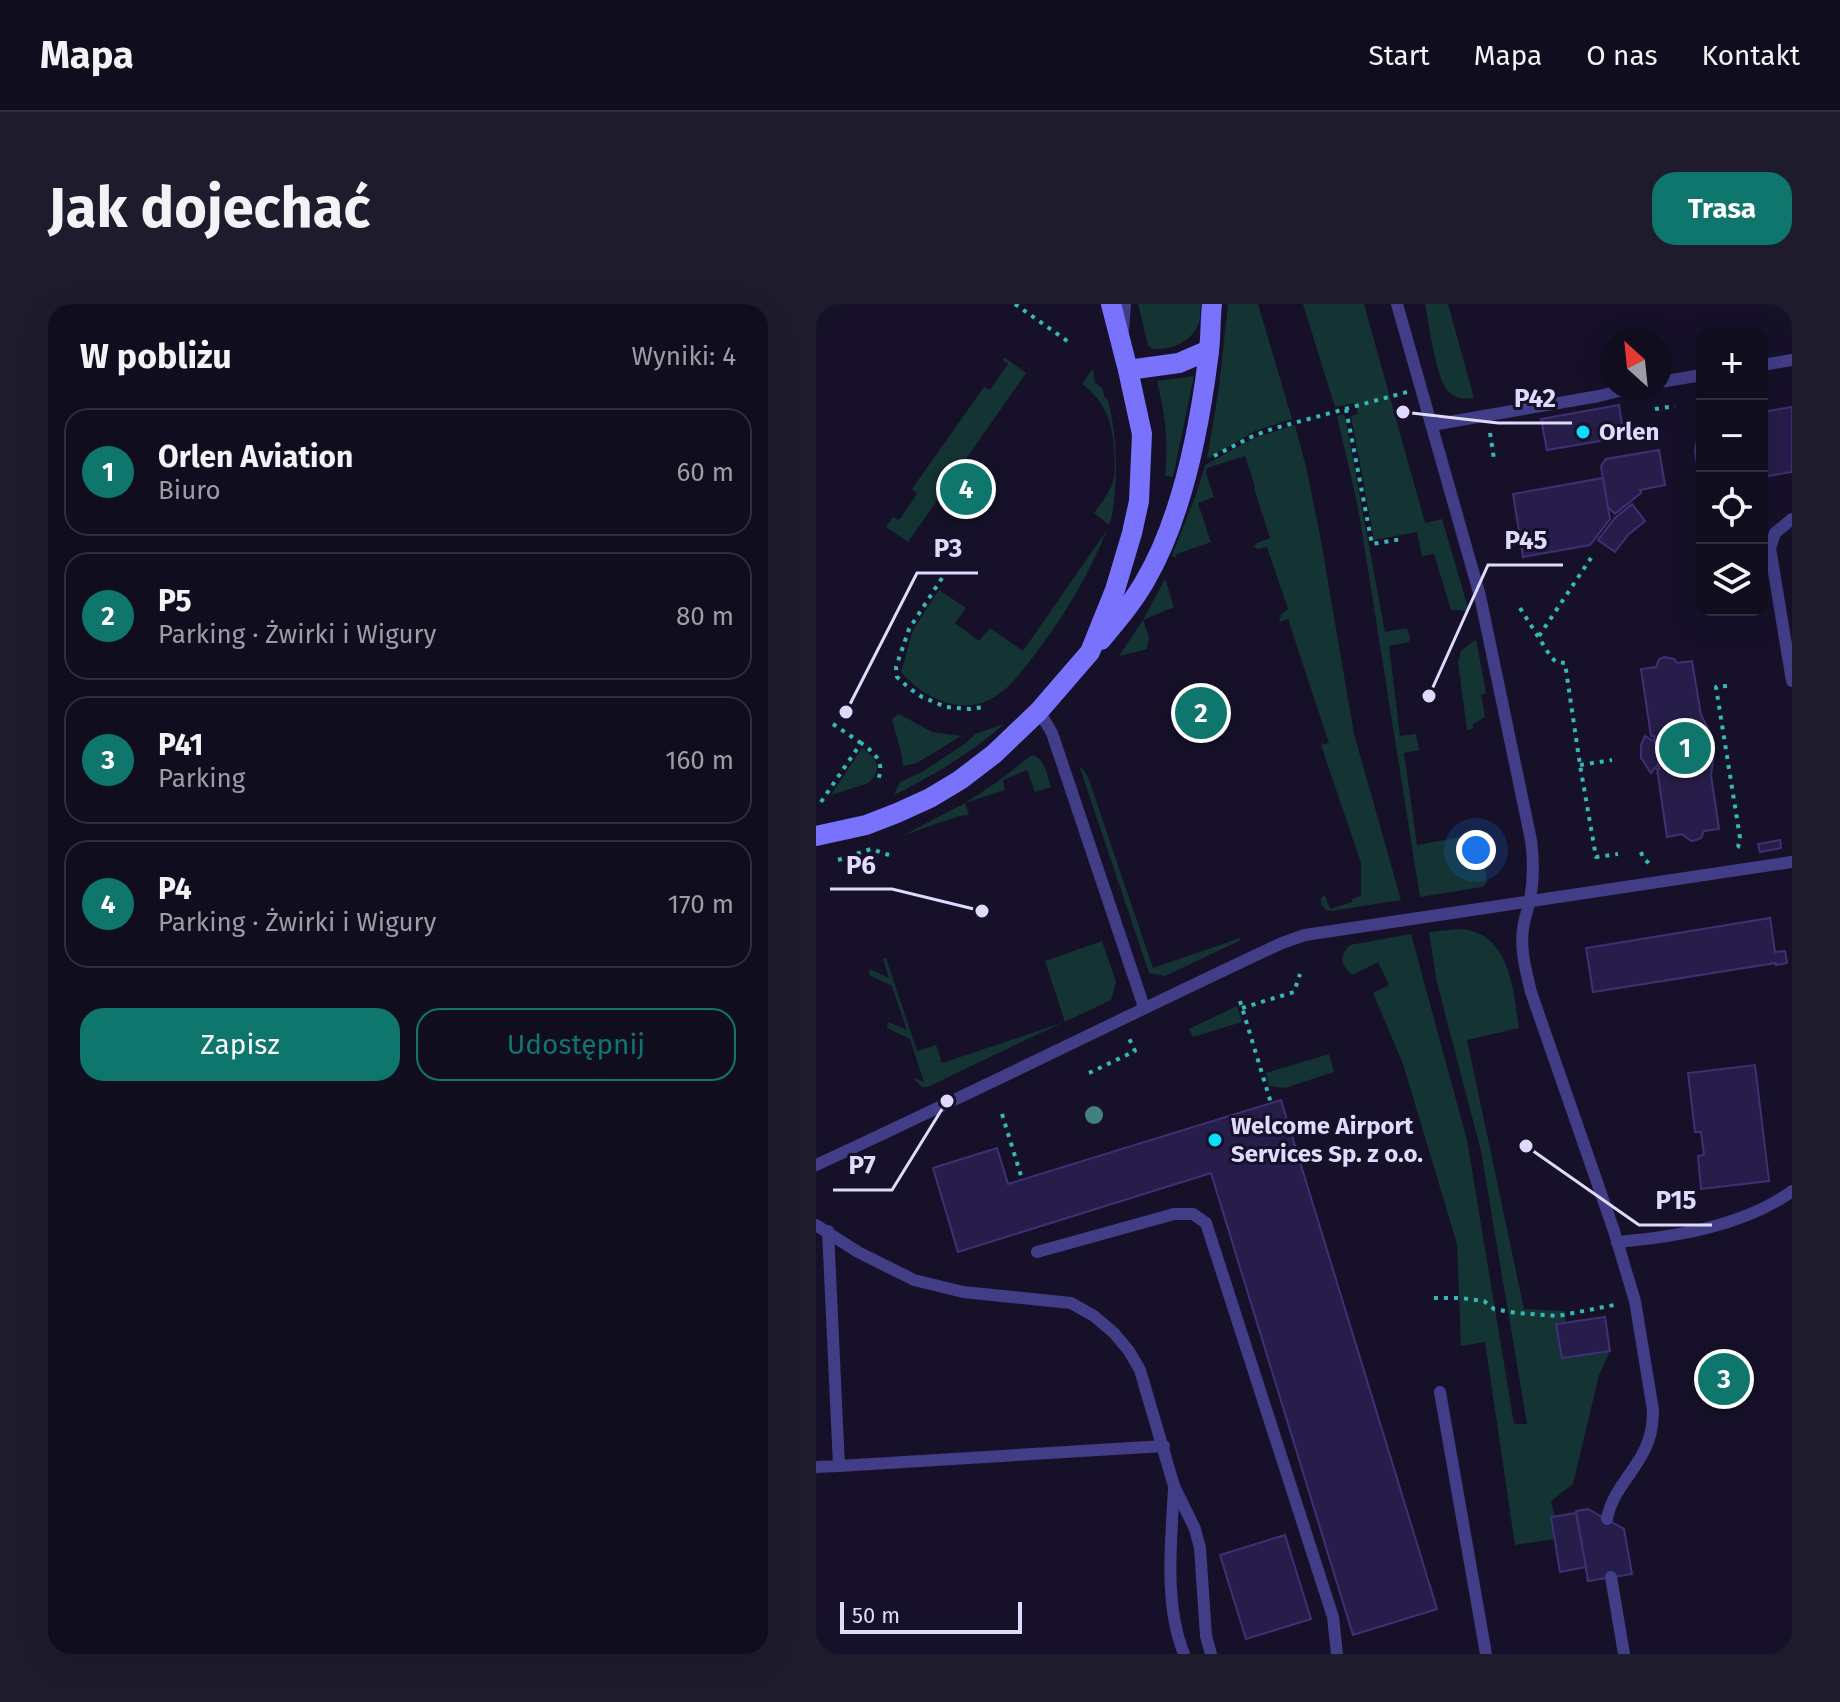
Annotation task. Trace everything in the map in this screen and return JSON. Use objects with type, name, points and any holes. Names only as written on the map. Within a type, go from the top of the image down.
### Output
[{"type":"street","points":[[1090,652],[1115,590],[1139,501],[1142,434],[1111,304]]},
{"type":"street","points":[[816,836],[866,825],[897,813],[960,780],[994,754],[1039,711],[1121,617],[1146,580],[1171,526],[1198,433],[1212,304]]},
{"type":"street","points":[[1128,370],[1179,363],[1209,350]]},
{"type":"lane","points":[[1122,347],[1125,304]]},
{"type":"lane","points":[[1397,304],[1480,596],[1533,852],[1529,902],[1523,927],[1524,964],[1635,1301],[1653,1425],[1644,1452],[1609,1507],[1607,1519]]},
{"type":"lane","points":[[1406,304],[1406,333]]},
{"type":"lane","points":[[1768,364],[1792,360]]},
{"type":"lane","points":[[1672,380],[1696,376]]},
{"type":"lane","points":[[1432,425],[1600,396]]},
{"type":"lane","points":[[1792,519],[1775,533],[1770,548],[1792,681]]},
{"type":"lane","points":[[1039,711],[1052,733],[1144,1007]]},
{"type":"lane","points":[[816,1165],[1144,1007],[1305,935],[1792,862]]},
{"type":"lane","points":[[1617,1242],[1727,1222],[1777,1202],[1792,1191]]},
{"type":"lane","points":[[1037,1252],[1174,1214],[1193,1214],[1206,1223],[1333,1617],[1337,1654]]},
{"type":"lane","points":[[822,1228],[858,1252],[914,1280],[963,1292],[1071,1303],[1094,1316],[1114,1333],[1140,1370],[1174,1486],[1195,1529],[1200,1548],[1206,1636],[1211,1654]]},
{"type":"lane","points":[[822,1228],[839,1466]]},
{"type":"lane","points":[[1440,1392],[1486,1654]]},
{"type":"lane","points":[[816,1467],[1164,1446]]},
{"type":"lane","points":[[1174,1486],[1172,1591],[1175,1628],[1184,1654]]},
{"type":"lane","points":[[1611,1577],[1624,1654]]},
{"type":"path","points":[[1015,304],[1070,343]]},
{"type":"path","points":[[1214,456],[1262,433],[1421,388]]},
{"type":"path","points":[[1655,409],[1675,406]]},
{"type":"path","points":[[1346,409],[1372,544],[1402,539]]},
{"type":"path","points":[[1539,636],[1591,558]]},
{"type":"path","points":[[942,578],[909,629],[896,667],[897,677],[922,697],[946,707],[984,707]]},
{"type":"path","points":[[1520,608],[1551,657],[1556,662],[1565,663],[1596,857],[1618,854]]},
{"type":"path","points":[[1727,686],[1716,687],[1740,838],[1734,851]]},
{"type":"path","points":[[833,724],[875,753],[881,769],[878,780]]},
{"type":"path","points":[[821,802],[861,743]]},
{"type":"path","points":[[1580,765],[1612,760]]},
{"type":"path","points":[[838,860],[871,849],[889,855]]},
{"type":"path","points":[[1242,1008],[1294,992],[1300,974]]},
{"type":"path","points":[[1240,1001],[1271,1103]]},
{"type":"path","points":[[1089,1073],[1135,1051],[1127,1034]]},
{"type":"path","points":[[1002,1114],[1022,1179]]},
{"type":"path","points":[[1434,1298],[1484,1301],[1494,1309],[1558,1316],[1635,1301]]},
{"type":"green space","points":[[1138,304],[1201,304],[1199,323],[1195,331],[1179,344],[1152,349],[1148,345]]},
{"type":"green space","points":[[1228,304],[1258,304],[1292,419],[1255,431],[1207,459],[1219,387]]},
{"type":"green space","points":[[1303,304],[1364,304],[1425,523],[1442,519],[1469,611],[1451,610],[1434,554],[1422,556],[1417,532],[1374,540],[1351,416],[1358,414],[1356,403],[1335,407]]},
{"type":"green space","points":[[1425,304],[1448,304],[1474,398],[1458,397],[1444,386]]},
{"type":"green space","points":[[1004,357],[1026,373],[908,542],[886,527],[893,517],[899,520],[917,494],[912,489],[984,387],[990,390],[1008,364]]},
{"type":"green space","points":[[1093,368],[1095,383],[1102,388],[1108,400],[1114,437],[1116,462],[1115,487],[1109,525],[1094,513],[1111,487],[1115,463],[1106,412],[1082,384]]},
{"type":"green space","points":[[1194,376],[1173,477],[1165,476],[1166,428],[1157,381]]},
{"type":"green space","points":[[1343,414],[1385,632],[1407,628],[1410,637],[1409,642],[1389,646],[1400,736],[1416,734],[1419,750],[1404,753],[1417,845],[1488,832],[1484,861],[1487,881],[1482,887],[1420,897],[1358,507],[1337,416]]},
{"type":"green space","points":[[1295,425],[1320,535],[1354,734],[1401,900],[1331,911],[1321,904],[1321,898],[1325,895],[1330,909],[1361,896],[1361,863],[1321,745],[1329,743],[1288,619],[1279,622],[1288,609],[1267,547],[1254,547],[1270,538],[1245,456],[1207,468],[1214,497],[1198,503],[1211,542],[1177,554],[1175,558],[1172,555],[1205,465],[1254,438]]},
{"type":"green space","points":[[1107,530],[1057,624],[1021,673],[996,696],[977,704],[941,701],[919,689],[901,672],[913,630],[939,590],[966,608],[955,623],[979,641],[990,628],[1023,651]]},
{"type":"green space","points":[[1165,579],[1174,607],[1143,620]]},
{"type":"green space","points":[[1143,620],[1149,637],[1147,649],[1119,656]]},
{"type":"green space","points":[[1476,639],[1486,693],[1481,695],[1485,717],[1473,724],[1473,729],[1467,730],[1458,662],[1461,651]]},
{"type":"green space","points":[[899,714],[932,732],[961,736],[917,763],[903,766],[892,719]]},
{"type":"green space","points":[[1004,724],[951,763],[894,795],[900,782],[922,772],[975,734]]},
{"type":"green space","points":[[862,748],[876,764],[873,777],[869,783],[831,795]]},
{"type":"green space","points":[[1032,755],[1043,764],[1051,787],[1035,792],[1027,770],[1003,780],[1005,790],[965,803]]},
{"type":"green space","points":[[1080,768],[1088,777],[1153,968],[1241,940],[1165,976],[1149,973]]},
{"type":"green space","points":[[965,803],[969,815],[904,835]]},
{"type":"green space","points":[[1458,929],[1475,932],[1489,940],[1499,951],[1506,964],[1514,996],[1519,1028],[1467,1040],[1524,1309],[1565,1311],[1566,1323],[1557,1325],[1562,1358],[1610,1351],[1599,1375],[1573,1484],[1551,1501],[1555,1516],[1551,1518],[1555,1539],[1515,1545],[1485,1342],[1461,1346],[1457,1244],[1403,1064],[1373,993],[1389,985],[1378,962],[1352,975],[1342,960],[1350,945],[1411,934],[1467,1140],[1514,1424],[1527,1424],[1481,1151],[1437,983],[1429,932]]},
{"type":"green space","points":[[1102,941],[1116,982],[1111,1000],[1065,1022],[1045,961]]},
{"type":"green space","points":[[886,958],[917,1051],[936,1045],[942,1063],[1062,1023],[928,1087],[922,1087],[913,1078],[924,1082],[910,1039],[887,1028],[888,1022],[907,1030],[892,986],[869,975],[870,969],[889,978],[883,959]]},
{"type":"green space","points":[[1237,1006],[1242,1022],[1193,1037],[1189,1029]]},
{"type":"green space","points":[[1329,1054],[1334,1072],[1285,1088],[1269,1086],[1266,1073]]},
{"type":"building","name":"Orlen","points":[[1619,405],[1624,437],[1547,450],[1541,419]]},
{"type":"building","points":[[1792,407],[1792,472],[1768,476],[1768,411]]},
{"type":"building","name":"Orlen","points":[[1659,450],[1665,485],[1640,490],[1641,493],[1615,514],[1607,506],[1601,466],[1606,459]]},
{"type":"building","points":[[1603,478],[1610,519],[1590,545],[1523,557],[1513,494]]},
{"type":"building","points":[[1632,504],[1645,521],[1628,535],[1615,552],[1598,540],[1615,518]]},
{"type":"building","points":[[1664,657],[1677,663],[1692,661],[1701,715],[1713,742],[1711,775],[1719,829],[1704,831],[1701,838],[1691,841],[1682,834],[1667,837],[1655,742],[1654,736],[1651,736],[1641,669],[1656,667],[1659,659]]},
{"type":"building","points":[[1645,736],[1655,742],[1659,763],[1651,773],[1641,758]]},
{"type":"building","points":[[1780,840],[1781,848],[1760,852],[1758,844]]},
{"type":"building","points":[[1770,918],[1775,952],[1785,951],[1787,963],[1593,992],[1586,948]]},
{"type":"building","points":[[1755,1065],[1769,1181],[1701,1189],[1698,1156],[1704,1155],[1701,1132],[1695,1132],[1688,1073]]},
{"type":"building","points":[[1281,1100],[1437,1609],[1353,1635],[1211,1173],[958,1252],[933,1168],[997,1148],[1008,1184]]},
{"type":"building","points":[[1605,1317],[1610,1351],[1562,1358],[1556,1324]]},
{"type":"building","points":[[1588,1509],[1624,1529],[1632,1574],[1588,1581],[1576,1511]]},
{"type":"building","points":[[1576,1513],[1586,1567],[1560,1572],[1551,1517]]},
{"type":"building","points":[[1285,1535],[1311,1619],[1246,1639],[1220,1555]]},
{"type":"place","name":"P42","points":[[1403,412]]},
{"type":"place","name":"Orlen","points":[[1583,432]]},
{"type":"place","name":"P4","points":[[966,489]]},
{"type":"place","name":"P45","points":[[1429,696]]},
{"type":"place","name":"P3","points":[[846,712]]},
{"type":"place","name":"P5","points":[[1201,713]]},
{"type":"place","name":"Orlen Aviation","points":[[1685,748]]},
{"type":"place","name":"P6","points":[[982,911]]},
{"type":"place","name":"P7","points":[[947,1101]]},
{"type":"place","name":"Welcome Airport Services Sp. z o.o.","points":[[1215,1140]]},
{"type":"place","name":"P15","points":[[1526,1146]]},
{"type":"place","name":"P41","points":[[1724,1379]]}]
